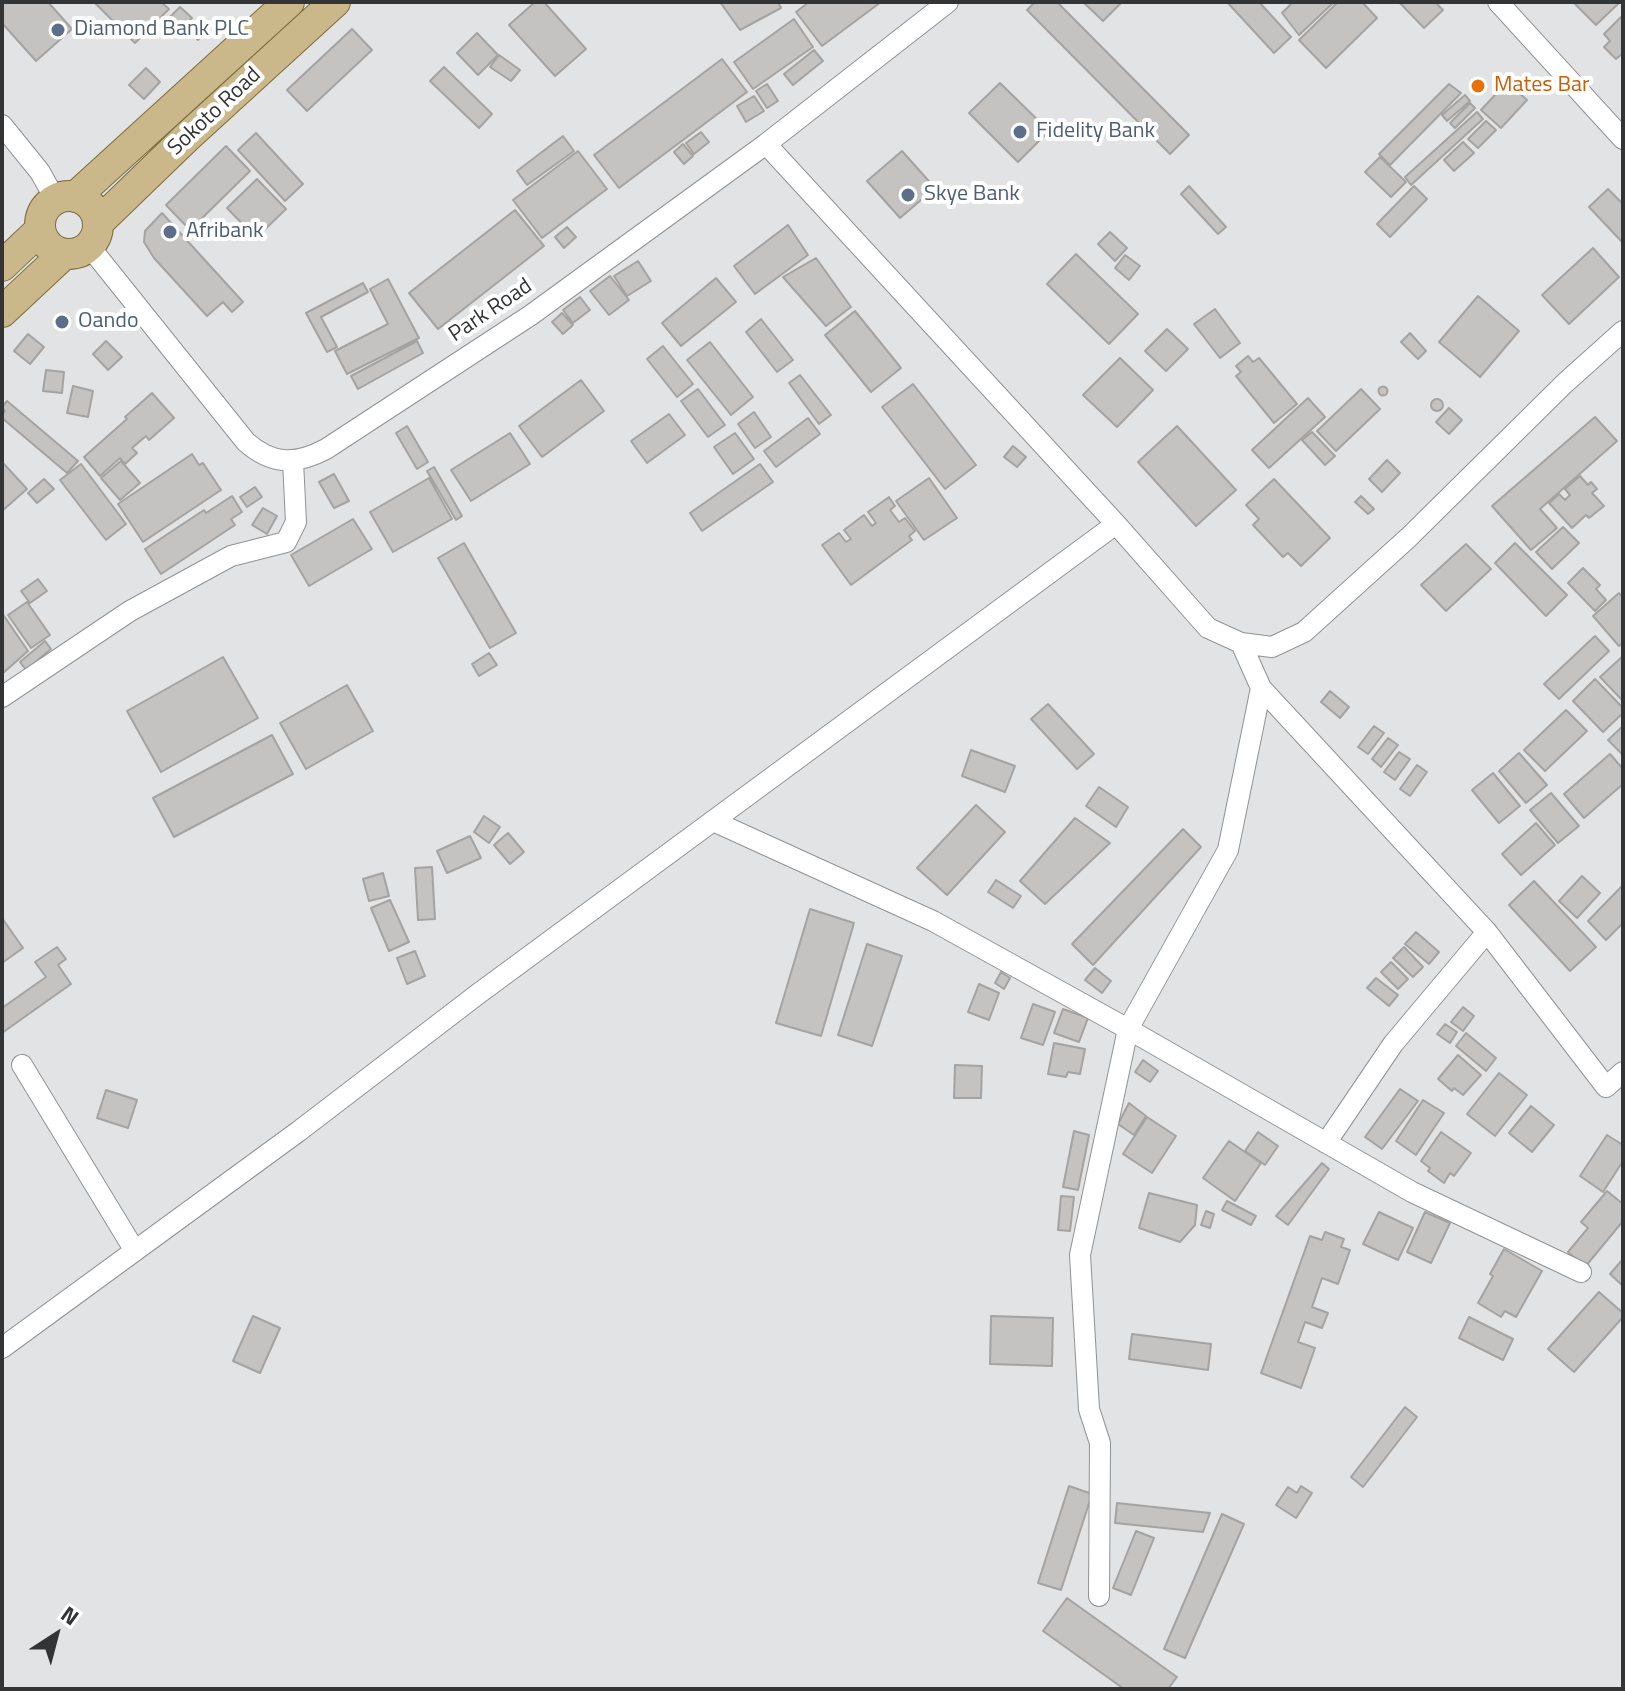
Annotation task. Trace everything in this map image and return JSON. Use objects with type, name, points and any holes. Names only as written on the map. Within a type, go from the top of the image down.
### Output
[{"type":"main road","name":"Sokoto Road","points":[[65,198],[289,2]]},
{"type":"main road","name":"Sokoto Road","points":[[2,312],[84,241],[186,138],[335,2]]},
{"type":"main road","points":[[65,198],[91,205],[84,241],[49,247],[40,230],[42,212],[65,198]]},
{"type":"main road","points":[[2,266],[40,230]]},
{"type":"street","name":"Park Road","points":[[293,461],[326,449],[531,315],[766,144],[948,2]]},
{"type":"street","points":[[1498,2],[1623,139]]},
{"type":"street","points":[[2,125],[65,198]]},
{"type":"street","points":[[766,144],[1208,628],[1241,643],[1272,647],[1304,632],[1408,538],[1565,383],[1623,331]]},
{"type":"street","points":[[2,697],[142,604],[231,556],[286,542],[296,522],[293,461],[263,455],[246,442],[84,241]]},
{"type":"street","points":[[2,1348],[1116,524]]},
{"type":"street","points":[[1241,643],[1261,688],[1487,932],[1606,1087],[1623,1072]]},
{"type":"street","points":[[1099,1596],[1100,1443],[1089,1409],[1080,1255],[1128,1029],[1228,850],[1261,688]]},
{"type":"street","points":[[713,821],[933,921],[1412,1192],[1581,1272]]},
{"type":"street","points":[[1326,1143],[1393,1044],[1487,932]]},
{"type":"street","points":[[22,1065],[135,1251]]},
{"type":"building","points":[[5,2],[48,2],[72,29],[36,61],[2,23],[2,5]]},
{"type":"building","points":[[94,2],[161,2],[169,9],[135,43]]},
{"type":"building","points":[[535,2],[544,2],[586,49],[555,76],[509,25]]},
{"type":"building","points":[[720,2],[778,2],[781,8],[740,30]]},
{"type":"building","points":[[809,2],[881,2],[822,46],[796,12]]},
{"type":"building","points":[[1035,2],[1057,2],[1189,135],[1170,154],[1027,10]]},
{"type":"building","points":[[1083,2],[1122,2],[1103,21]]},
{"type":"building","points":[[1227,2],[1259,2],[1291,37],[1274,53]]},
{"type":"building","points":[[1293,2],[1334,2],[1299,35],[1282,13]]},
{"type":"building","points":[[1338,2],[1362,2],[1377,18],[1326,68],[1299,40]]},
{"type":"building","points":[[1399,2],[1435,2],[1443,10],[1424,28]]},
{"type":"building","points":[[1573,2],[1618,2],[1619,3],[1596,25]]},
{"type":"building","points":[[180,7],[192,18],[177,33],[165,22]]},
{"type":"building","points":[[1623,15],[1623,53],[1616,59],[1604,47],[1610,41],[1604,34]]},
{"type":"building","points":[[794,19],[813,47],[753,89],[734,62]]},
{"type":"building","points":[[195,23],[205,32],[198,40],[188,31]]},
{"type":"building","points":[[352,29],[372,50],[307,111],[287,90]]},
{"type":"building","points":[[477,33],[498,55],[478,75],[457,53]]},
{"type":"building","points":[[814,50],[823,61],[793,85],[784,74]]},
{"type":"building","points":[[499,55],[520,70],[511,81],[490,67]]},
{"type":"building","points":[[722,59],[747,92],[619,188],[594,155]]},
{"type":"building","points":[[444,67],[492,114],[479,128],[430,81]]},
{"type":"building","points":[[146,68],[160,82],[144,99],[129,85]]},
{"type":"building","points":[[1507,82],[1527,100],[1501,128],[1481,110]]},
{"type":"building","points":[[1000,83],[1049,131],[1018,162],[969,113]]},
{"type":"building","points":[[767,84],[778,101],[767,108],[756,91]]},
{"type":"building","points":[[1449,84],[1461,93],[1390,165],[1379,154]]},
{"type":"building","points":[[1465,95],[1470,101],[1447,121],[1442,115]]},
{"type":"building","points":[[754,96],[764,111],[746,122],[737,106]]},
{"type":"building","points":[[1470,103],[1475,108],[1455,128],[1450,123]]},
{"type":"building","points":[[1477,112],[1483,119],[1411,185],[1405,177]]},
{"type":"building","points":[[1486,121],[1496,130],[1478,148],[1468,139]]},
{"type":"building","points":[[701,132],[709,142],[694,154],[686,143]]},
{"type":"building","points":[[256,133],[303,184],[285,201],[238,150]]},
{"type":"building","points":[[563,136],[574,151],[527,185],[517,171]]},
{"type":"building","points":[[1463,142],[1474,153],[1454,171],[1444,160]]},
{"type":"building","points":[[683,144],[693,156],[684,164],[674,152]]},
{"type":"building","points":[[226,146],[250,171],[190,230],[166,205]]},
{"type":"building","points":[[578,151],[607,189],[542,238],[513,200]]},
{"type":"building","points":[[902,151],[935,188],[900,218],[867,181]]},
{"type":"building","points":[[1380,157],[1406,182],[1391,197],[1365,172]]},
{"type":"building","points":[[257,179],[286,209],[256,238],[227,208]]},
{"type":"building","points":[[1189,186],[1226,227],[1218,234],[1181,194]]},
{"type":"building","points":[[1414,186],[1427,199],[1390,237],[1377,224]]},
{"type":"building","points":[[1608,189],[1623,204],[1623,243],[1589,207]]},
{"type":"building","points":[[515,210],[544,246],[438,329],[409,293]]},
{"type":"building","points":[[162,213],[243,302],[232,312],[223,302],[207,316],[154,258],[144,242],[145,231]]},
{"type":"building","points":[[788,225],[808,255],[755,294],[734,266]]},
{"type":"building","points":[[567,227],[576,237],[564,248],[555,237]]},
{"type":"building","points":[[1110,232],[1127,248],[1115,261],[1098,244]]},
{"type":"building","points":[[1593,248],[1619,277],[1569,324],[1542,295]]},
{"type":"building","points":[[1076,254],[1138,314],[1109,344],[1047,284]]},
{"type":"building","points":[[1125,255],[1140,266],[1129,280],[1115,268]]},
{"type":"building","points":[[816,258],[851,307],[826,326],[783,277]]},
{"type":"building","points":[[638,261],[651,281],[627,296],[614,276]]},
{"type":"building","points":[[610,276],[629,300],[609,315],[590,291]]},
{"type":"building","points":[[716,278],[736,302],[681,346],[662,323]]},
{"type":"building","points":[[388,279],[419,338],[347,374],[335,351],[388,324],[370,289]]},
{"type":"building","points":[[363,283],[368,292],[321,317],[337,347],[327,352],[306,313]]},
{"type":"building","points":[[1478,296],[1519,331],[1480,377],[1439,342]]},
{"type":"building","points":[[580,297],[590,310],[573,323],[563,310]]},
{"type":"building","points":[[1215,309],[1240,343],[1220,358],[1194,324]]},
{"type":"building","points":[[855,311],[901,368],[871,392],[825,335]]},
{"type":"building","points":[[562,313],[573,325],[563,334],[552,322]]},
{"type":"building","points":[[761,319],[793,360],[777,372],[746,332]]},
{"type":"building","points":[[1167,329],[1188,349],[1166,371],[1145,351]]},
{"type":"building","points":[[1410,333],[1426,351],[1418,359],[1401,342]]},
{"type":"building","points":[[28,334],[44,347],[30,364],[14,351]]},
{"type":"building","points":[[106,341],[122,357],[108,370],[93,354]]},
{"type":"building","points":[[417,341],[423,353],[358,389],[351,376]]},
{"type":"building","points":[[710,342],[753,397],[731,415],[687,360]]},
{"type":"building","points":[[663,346],[693,384],[677,397],[647,359]]},
{"type":"building","points":[[1248,356],[1253,362],[1259,358],[1297,404],[1274,423],[1236,376],[1241,372],[1236,366]]},
{"type":"building","points":[[1120,358],[1153,390],[1117,427],[1083,395]]},
{"type":"building","points":[[46,370],[64,372],[62,393],[43,391]]},
{"type":"building","points":[[800,375],[831,415],[819,424],[789,383]]},
{"type":"building","points":[[581,380],[604,411],[542,457],[519,426]]},
{"type":"building","points":[[913,384],[976,465],[945,489],[882,407]]},
{"type":"building","points":[[73,386],[93,391],[88,417],[67,413]]},
{"type":"building","points":[[1383,387],[1387,391],[1383,395],[1379,391]]},
{"type":"building","points":[[698,389],[725,425],[708,437],[681,401]]},
{"type":"building","points":[[1361,389],[1380,409],[1336,451],[1317,431]]},
{"type":"building","points":[[152,393],[174,418],[149,440],[146,436],[132,448],[137,453],[125,464],[120,458],[100,476],[84,457]]},
{"type":"building","points":[[1308,398],[1325,417],[1269,468],[1252,450]]},
{"type":"building","points":[[1437,399],[1443,405],[1437,411],[1431,405]]},
{"type":"building","points":[[7,401],[78,461],[67,473],[2,418],[5,411],[2,407]]},
{"type":"building","points":[[1449,408],[1462,420],[1449,434],[1436,422]]},
{"type":"building","points":[[754,412],[771,437],[755,448],[738,424]]},
{"type":"building","points":[[669,414],[685,435],[647,463],[631,441]]},
{"type":"building","points":[[1595,417],[1617,441],[1540,509],[1557,528],[1531,550],[1492,506]]},
{"type":"building","points":[[808,418],[820,434],[776,467],[764,451]]},
{"type":"building","points":[[407,426],[428,462],[417,469],[396,433]]},
{"type":"building","points":[[1177,426],[1236,490],[1196,526],[1138,462]]},
{"type":"building","points":[[1312,432],[1335,456],[1325,465],[1302,440]]},
{"type":"building","points":[[510,433],[530,464],[471,501],[451,470]]},
{"type":"building","points":[[735,433],[754,459],[733,474],[714,447]]},
{"type":"building","points":[[1013,446],[1026,457],[1017,467],[1004,457]]},
{"type":"building","points":[[192,454],[199,465],[203,463],[221,490],[143,542],[118,504]]},
{"type":"building","points":[[1387,460],[1400,473],[1382,492],[1369,479]]},
{"type":"building","points":[[121,461],[140,483],[120,500],[101,478]]},
{"type":"building","points":[[4,464],[27,489],[2,511],[2,466]]},
{"type":"building","points":[[81,464],[126,524],[106,540],[60,480]]},
{"type":"building","points":[[760,464],[773,482],[702,531],[690,513]]},
{"type":"building","points":[[434,467],[462,516],[456,520],[427,471]]},
{"type":"building","points":[[334,474],[349,501],[334,508],[319,482]]},
{"type":"building","points":[[1580,476],[1597,489],[1592,493],[1604,506],[1589,518],[1586,515],[1572,528],[1549,503],[1559,494],[1565,500],[1570,495],[1565,489]]},
{"type":"building","points":[[429,478],[452,519],[393,552],[370,512]]},
{"type":"building","points":[[929,478],[957,518],[924,540],[896,501]]},
{"type":"building","points":[[44,479],[54,489],[37,503],[28,493]]},
{"type":"building","points":[[1274,479],[1330,538],[1301,566],[1288,553],[1283,557],[1253,525],[1259,519],[1246,505]]},
{"type":"building","points":[[255,487],[262,497],[247,507],[240,497]]},
{"type":"building","points":[[232,496],[242,512],[231,519],[235,525],[161,574],[145,549],[204,510],[206,513]]},
{"type":"building","points":[[1361,496],[1374,509],[1368,514],[1355,502]]},
{"type":"building","points":[[889,497],[895,506],[890,510],[899,522],[905,518],[915,531],[909,536],[912,540],[851,585],[822,545],[839,533],[846,542],[851,539],[844,530],[864,515],[872,526],[876,523],[868,512]]},
{"type":"building","points":[[263,508],[277,516],[267,534],[252,525]]},
{"type":"building","points":[[353,519],[372,549],[309,586],[291,555]]},
{"type":"building","points":[[1563,527],[1579,543],[1552,569],[1536,552]]},
{"type":"building","points":[[464,543],[516,633],[490,648],[438,558]]},
{"type":"building","points":[[1515,543],[1567,595],[1546,616],[1495,563]]},
{"type":"building","points":[[1466,544],[1491,569],[1446,611],[1421,585]]},
{"type":"building","points":[[1583,568],[1600,585],[1596,589],[1606,600],[1595,611],[1568,583]]},
{"type":"building","points":[[38,579],[47,591],[30,603],[21,591]]},
{"type":"building","points":[[1619,593],[1623,598],[1623,643],[1619,646],[1593,616]]},
{"type":"building","points":[[27,602],[50,635],[31,648],[8,615]]},
{"type":"building","points":[[2,613],[28,651],[2,674]]},
{"type":"building","points":[[1595,636],[1609,651],[1559,699],[1544,684]]},
{"type":"building","points":[[45,641],[51,649],[26,670],[20,662]]},
{"type":"building","points":[[489,653],[497,665],[479,676],[472,664]]},
{"type":"building","points":[[1623,656],[1623,701],[1600,677]]},
{"type":"building","points":[[223,657],[258,718],[161,772],[127,711]]},
{"type":"building","points":[[1595,679],[1623,708],[1623,713],[1603,732],[1573,701]]},
{"type":"building","points":[[347,685],[373,731],[306,769],[280,723]]},
{"type":"building","points":[[1330,691],[1349,707],[1340,718],[1321,702]]},
{"type":"building","points":[[1048,704],[1094,754],[1077,769],[1031,719]]},
{"type":"building","points":[[1566,710],[1587,731],[1545,771],[1524,750]]},
{"type":"building","points":[[1374,726],[1384,733],[1368,754],[1358,747]]},
{"type":"building","points":[[1623,726],[1623,755],[1608,740]]},
{"type":"building","points":[[272,735],[293,774],[174,837],[153,798]]},
{"type":"building","points":[[1388,738],[1398,745],[1381,767],[1372,759]]},
{"type":"building","points":[[971,750],[1015,766],[1005,792],[962,776]]},
{"type":"building","points":[[1399,752],[1410,759],[1395,780],[1384,772]]},
{"type":"building","points":[[1519,753],[1547,785],[1526,803],[1499,771]]},
{"type":"building","points":[[1610,754],[1623,769],[1623,784],[1584,818],[1564,794]]},
{"type":"building","points":[[1417,765],[1427,772],[1410,796],[1400,789]]},
{"type":"building","points":[[1493,773],[1520,806],[1499,823],[1472,790]]},
{"type":"building","points":[[1099,787],[1128,807],[1116,827],[1086,806]]},
{"type":"building","points":[[1551,793],[1579,826],[1558,843],[1530,810]]},
{"type":"building","points":[[976,805],[1005,832],[947,895],[917,868]]},
{"type":"building","points":[[484,816],[500,827],[489,843],[474,832]]},
{"type":"building","points":[[1075,818],[1110,843],[1045,904],[1020,881]]},
{"type":"building","points":[[1536,823],[1555,845],[1521,875],[1502,854]]},
{"type":"building","points":[[1183,829],[1201,847],[1093,965],[1072,944]]},
{"type":"building","points":[[508,833],[524,852],[510,864],[494,845]]},
{"type":"building","points":[[470,836],[481,858],[447,873],[437,851]]},
{"type":"building","points":[[432,867],[435,919],[418,920],[415,868]]},
{"type":"building","points":[[383,873],[389,896],[369,901],[363,879]]},
{"type":"building","points":[[1582,876],[1600,893],[1577,918],[1559,901]]},
{"type":"building","points":[[996,880],[1021,896],[1013,908],[988,892]]},
{"type":"building","points":[[1534,881],[1596,947],[1570,971],[1509,905]]},
{"type":"building","points":[[1623,885],[1623,923],[1606,940],[1588,921]]},
{"type":"building","points":[[390,900],[409,942],[389,951],[371,908]]},
{"type":"building","points":[[810,909],[854,923],[821,1036],[776,1023]]},
{"type":"building","points":[[2,918],[23,948],[2,963]]},
{"type":"building","points":[[1416,932],[1439,952],[1429,964],[1405,944]]},
{"type":"building","points":[[867,944],[902,956],[872,1046],[838,1035]]},
{"type":"building","points":[[57,947],[66,959],[58,965],[71,984],[2,1033],[2,1008],[46,977],[35,962]]},
{"type":"building","points":[[1404,947],[1423,967],[1413,977],[1393,958]]},
{"type":"building","points":[[415,951],[425,976],[407,984],[397,958]]},
{"type":"building","points":[[1391,962],[1408,979],[1398,989],[1381,972]]},
{"type":"building","points":[[1095,968],[1111,981],[1102,993],[1085,980]]},
{"type":"building","points":[[1001,972],[1010,978],[1004,989],[995,983]]},
{"type":"building","points":[[1376,978],[1398,995],[1389,1006],[1367,988]]},
{"type":"building","points":[[979,984],[999,993],[989,1020],[968,1012]]},
{"type":"building","points":[[1033,1004],[1055,1012],[1043,1045],[1021,1038]]},
{"type":"building","points":[[1463,1007],[1474,1016],[1463,1031],[1451,1022]]},
{"type":"building","points":[[1063,1009],[1088,1018],[1079,1042],[1054,1033]]},
{"type":"building","points":[[1445,1024],[1457,1032],[1450,1043],[1437,1034]]},
{"type":"building","points":[[1466,1033],[1496,1058],[1486,1071],[1456,1046]]},
{"type":"building","points":[[1054,1043],[1085,1049],[1080,1074],[1068,1072],[1066,1077],[1048,1074]]},
{"type":"building","points":[[1458,1055],[1481,1075],[1463,1095],[1454,1088],[1452,1091],[1438,1079]]},
{"type":"building","points":[[1143,1060],[1158,1071],[1150,1082],[1135,1072]]},
{"type":"building","points":[[955,1065],[982,1066],[981,1098],[954,1098]]},
{"type":"building","points":[[1499,1073],[1527,1095],[1495,1136],[1467,1114]]},
{"type":"building","points":[[1400,1089],[1418,1101],[1382,1149],[1365,1137]]},
{"type":"building","points":[[106,1090],[137,1100],[128,1128],[97,1118]]},
{"type":"building","points":[[1423,1100],[1444,1113],[1416,1155],[1396,1141]]},
{"type":"building","points":[[1129,1103],[1146,1116],[1134,1135],[1118,1124]]},
{"type":"building","points":[[1531,1106],[1554,1125],[1532,1152],[1509,1133]]},
{"type":"building","points":[[1147,1117],[1176,1136],[1152,1173],[1123,1154]]},
{"type":"building","points":[[1074,1131],[1089,1135],[1078,1190],[1063,1187]]},
{"type":"building","points":[[1258,1132],[1278,1146],[1265,1165],[1245,1151]]},
{"type":"building","points":[[1441,1132],[1471,1153],[1454,1176],[1450,1173],[1444,1183],[1421,1161]]},
{"type":"building","points":[[1607,1135],[1623,1145],[1623,1161],[1603,1192],[1580,1176]]},
{"type":"building","points":[[1229,1141],[1261,1163],[1235,1201],[1203,1178]]},
{"type":"building","points":[[1322,1163],[1329,1169],[1288,1225],[1276,1216]]},
{"type":"building","points":[[1607,1191],[1623,1204],[1623,1221],[1585,1267],[1568,1252],[1588,1228],[1581,1222]]},
{"type":"building","points":[[1149,1193],[1197,1205],[1195,1225],[1180,1242],[1139,1228]]},
{"type":"building","points":[[1061,1196],[1074,1197],[1070,1231],[1058,1230]]},
{"type":"building","points":[[1227,1201],[1256,1216],[1251,1225],[1222,1210]]},
{"type":"building","points":[[1206,1211],[1214,1214],[1210,1228],[1201,1225]]},
{"type":"building","points":[[1379,1212],[1413,1228],[1398,1260],[1363,1244]]},
{"type":"building","points":[[1425,1212],[1450,1223],[1431,1263],[1407,1252]]},
{"type":"building","points":[[1325,1232],[1344,1239],[1341,1247],[1350,1250],[1338,1284],[1322,1278],[1312,1307],[1328,1313],[1322,1328],[1305,1322],[1298,1342],[1315,1348],[1301,1388],[1261,1373],[1310,1236],[1322,1240]]},
{"type":"building","points":[[1504,1249],[1542,1271],[1516,1317],[1505,1311],[1501,1317],[1478,1303]]},
{"type":"building","points":[[1623,1259],[1623,1286],[1610,1274]]},
{"type":"building","points":[[1599,1292],[1623,1313],[1623,1317],[1574,1372],[1548,1349]]},
{"type":"building","points":[[253,1316],[280,1328],[260,1373],[233,1361]]},
{"type":"building","points":[[991,1316],[1053,1318],[1052,1366],[990,1364]]},
{"type":"building","points":[[1469,1317],[1513,1339],[1503,1360],[1459,1338]]},
{"type":"building","points":[[1132,1334],[1211,1344],[1208,1370],[1129,1359]]},
{"type":"building","points":[[1405,1407],[1417,1417],[1363,1487],[1351,1477]]},
{"type":"building","points":[[1069,1486],[1092,1494],[1061,1590],[1038,1583]]},
{"type":"building","points":[[1301,1486],[1312,1493],[1296,1518],[1276,1505],[1288,1487],[1297,1493]]},
{"type":"building","points":[[1117,1503],[1210,1513],[1203,1532],[1115,1523]]},
{"type":"building","points":[[1222,1514],[1244,1524],[1185,1658],[1164,1649]]},
{"type":"building","points":[[1136,1531],[1154,1538],[1131,1595],[1113,1588]]},
{"type":"building","points":[[1067,1598],[1177,1677],[1168,1689],[1124,1689],[1043,1631]]},
{"type":"place","name":"Diamond Bank PLC","points":[[58,30]]},
{"type":"place","name":"Mates Bar","points":[[1478,86]]},
{"type":"place","name":"Fidelity Bank","points":[[1020,132]]},
{"type":"place","name":"Skye Bank","points":[[908,195]]},
{"type":"place","name":"Afribank","points":[[170,232]]},
{"type":"place","name":"Oando","points":[[62,322]]}]
